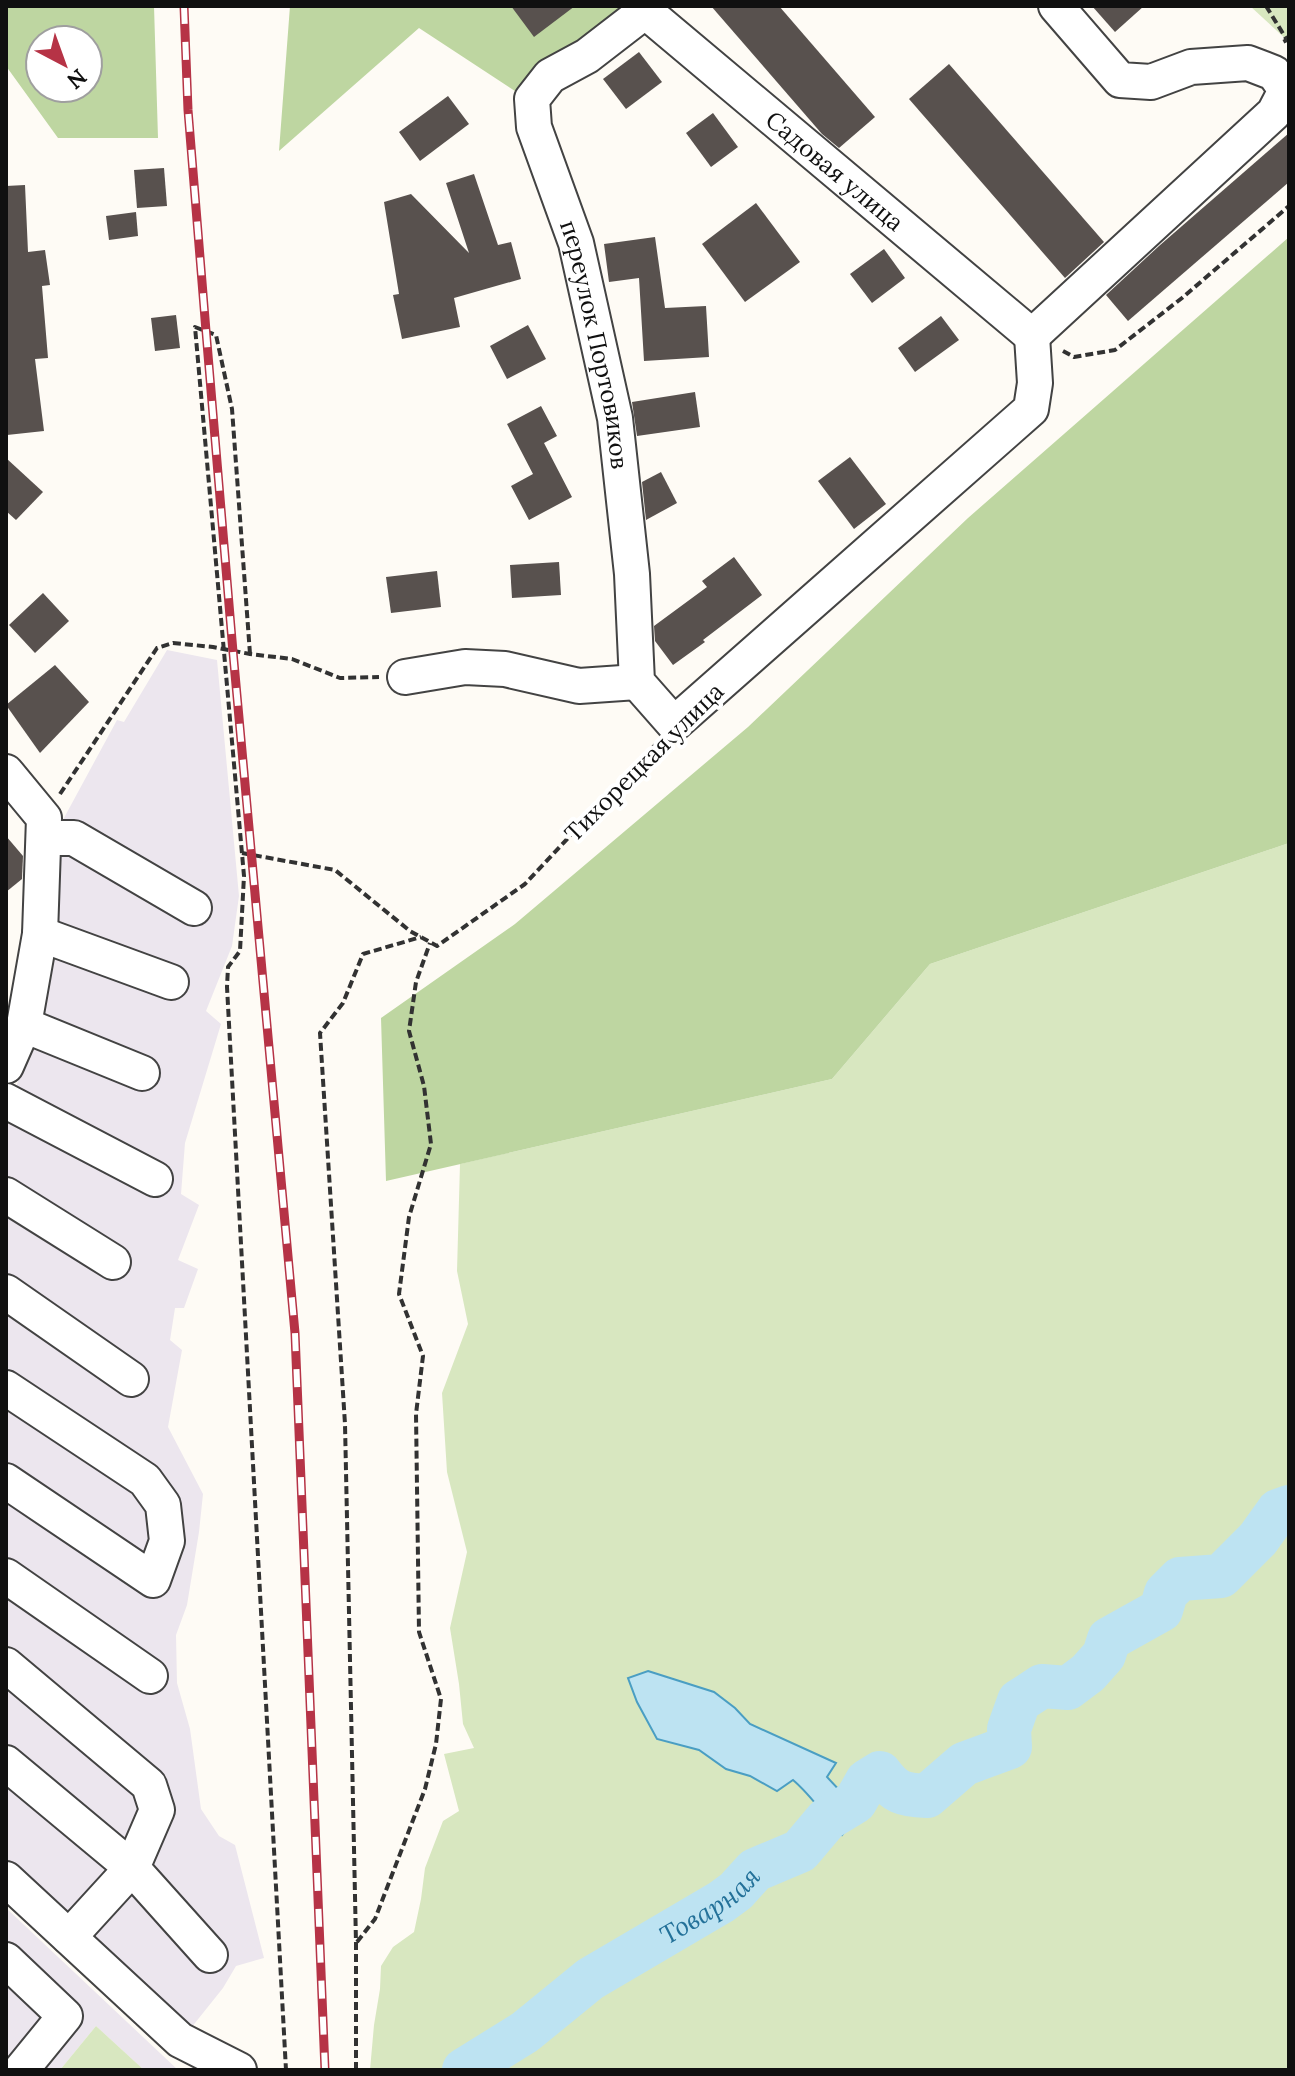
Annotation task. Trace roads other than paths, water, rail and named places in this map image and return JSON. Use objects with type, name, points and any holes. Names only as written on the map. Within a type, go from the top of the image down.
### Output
[{"type":"street","points":[[1032,336],[1274,113],[1286,90],[1274,73],[1248,63],[1191,67],[1151,82],[1120,80],[1056,6]]},
{"type":"street","name":"Садовая улица","points":[[641,9],[1032,336]]},
{"type":"street","name":"переулок Портовиков","points":[[637,682],[632,574],[615,418],[576,243],[534,127],[532,99],[550,76],[587,56],[641,9]]},
{"type":"street","name":"Тихорецкая улица","points":[[637,682],[674,724],[1031,409],[1035,383],[1032,336]]},
{"type":"street","points":[[405,677],[465,667],[505,669],[579,686],[637,682]]},
{"type":"street","points":[[6,772],[44,828],[40,934],[24,1025],[6,1066]]},
{"type":"street","points":[[44,828],[74,838],[194,908]]},
{"type":"street","points":[[40,934],[171,982]]},
{"type":"street","points":[[24,1025],[142,1073]]},
{"type":"street","points":[[6,1101],[155,1179]]},
{"type":"street","points":[[6,1195],[113,1262]]},
{"type":"street","points":[[6,1292],[131,1379]]},
{"type":"street","points":[[6,1388],[145,1480],[163,1505],[167,1541],[153,1580],[6,1481]]},
{"type":"street","points":[[6,1576],[150,1676]]},
{"type":"street","points":[[6,1665],[149,1785],[157,1810],[132,1868],[69,1937]]},
{"type":"street","points":[[6,1763],[132,1868],[210,1955]]},
{"type":"street","points":[[6,1879],[180,2040],[239,2070]]},
{"type":"street","points":[[6,1960],[65,2016],[21,2070]]},
{"type":"street","points":[[6,2066],[11,2070]]},
{"type":"water","points":[[648,1671],[714,1692],[750,1724],[836,1763],[827,1777],[855,1802],[857,1818],[842,1835],[793,1780],[777,1791],[750,1776],[726,1769],[699,1750],[657,1739],[628,1678]]},
{"type":"waterway","name":"Товарная","points":[[464,2070],[525,2032],[590,1979],[721,1902],[755,1870],[800,1851],[827,1819],[855,1802],[867,1781],[880,1773],[900,1792],[927,1796],[964,1764],[1010,1747],[1009,1729],[1019,1701],[1042,1686],[1068,1688],[1088,1673],[1104,1655],[1109,1639],[1161,1610],[1166,1593],[1180,1579],[1221,1576],[1258,1539],[1278,1511],[1289,1507]]},
{"type":"railway","points":[[184,6],[188,110],[206,331],[295,1333],[325,2070]]}]
